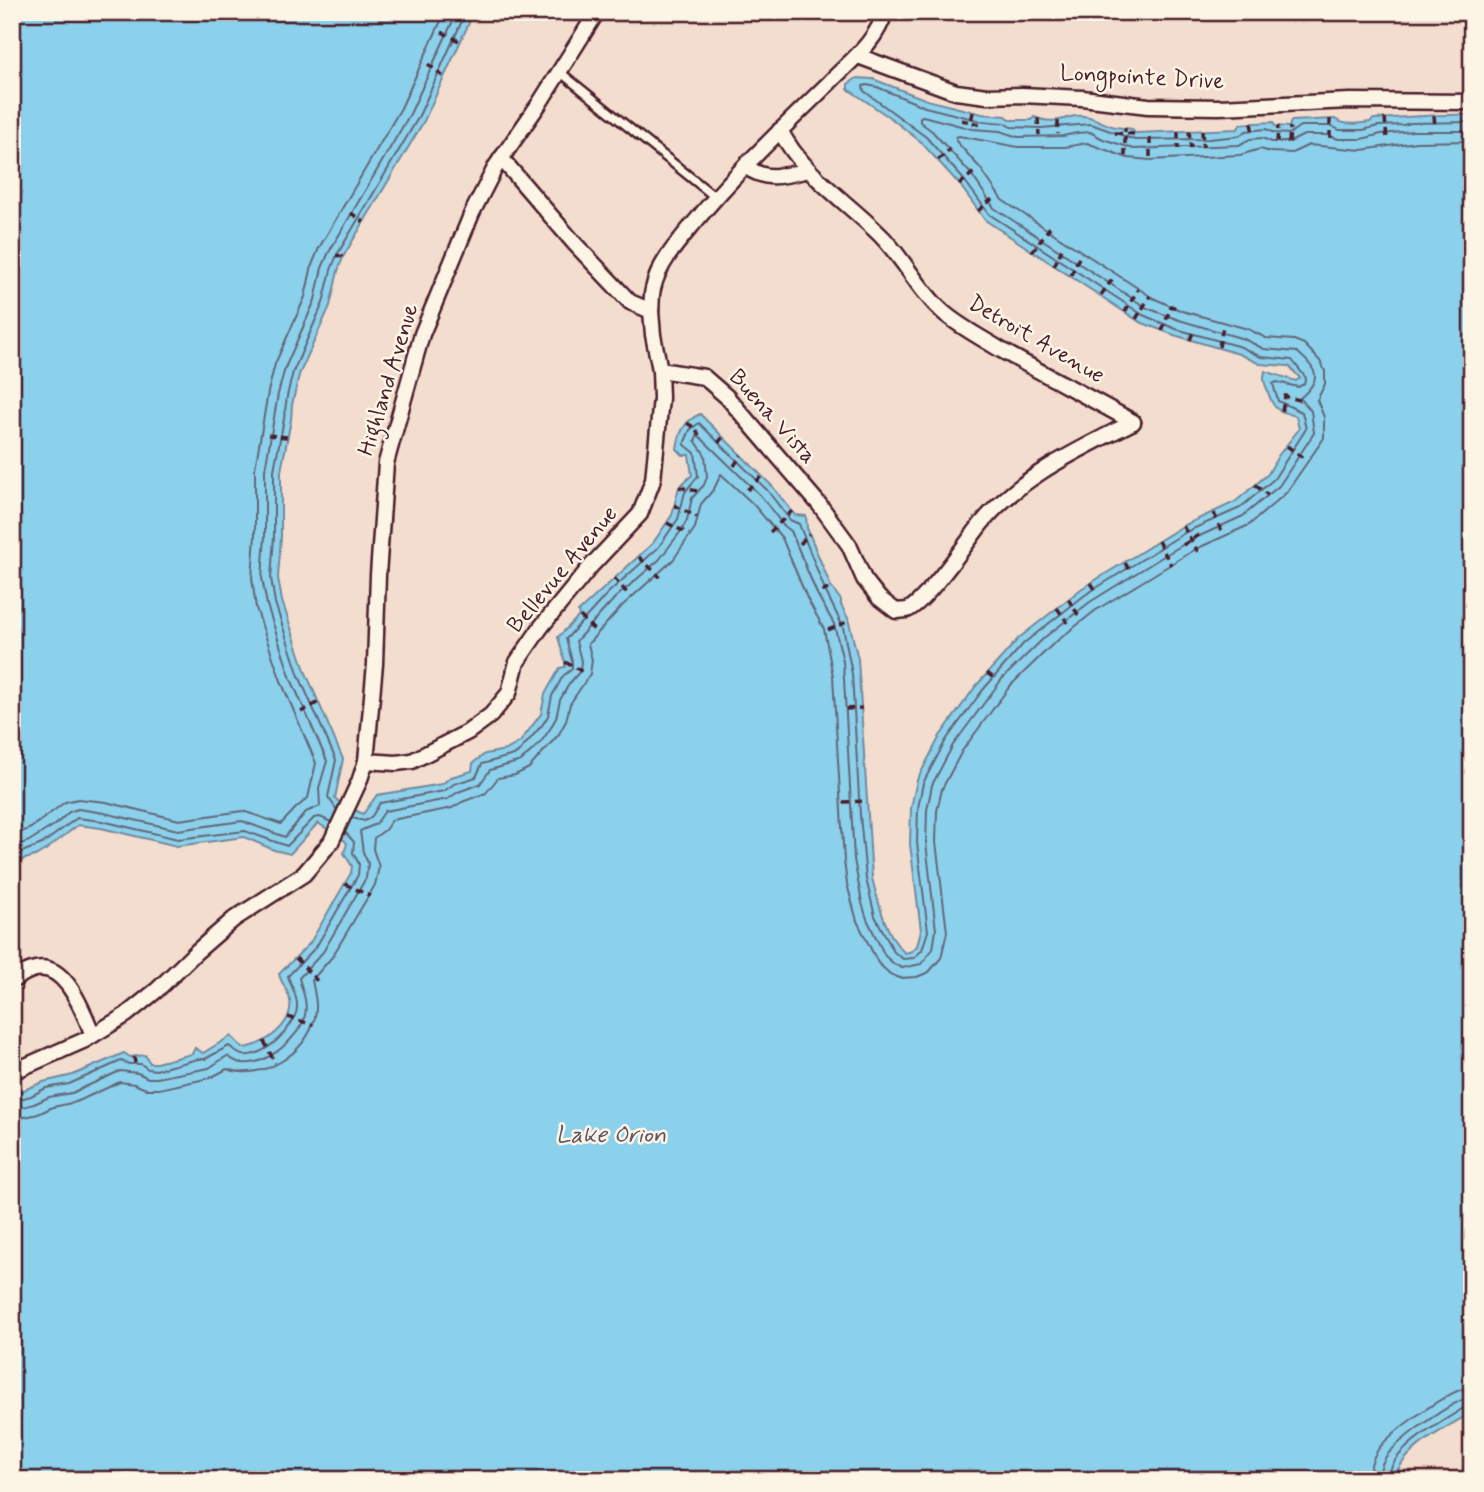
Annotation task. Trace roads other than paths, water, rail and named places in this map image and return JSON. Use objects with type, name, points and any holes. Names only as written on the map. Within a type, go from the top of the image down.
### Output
[{"type":"street","name":"Highland Avenue","points":[[366,761],[375,664],[386,463],[422,334],[472,213],[501,158],[597,12]]},
{"type":"street","points":[[660,370],[651,311],[653,289],[662,268],[679,241],[715,197],[858,56],[872,38],[885,12]]},
{"type":"street","name":"Longpointe Drive","points":[[858,56],[956,92],[987,96],[1022,95],[1082,98],[1148,106],[1219,107],[1350,101],[1472,102]]},
{"type":"street","name":"Detroit Avenue","points":[[780,130],[790,149],[808,170],[882,236],[914,281],[945,313],[997,347],[1133,422],[1018,487],[992,510],[927,593],[906,610],[896,611]]},
{"type":"street","points":[[501,158],[575,244],[630,302],[651,311]]},
{"type":"street","points":[[745,166],[757,175],[767,177],[808,170]]},
{"type":"street","name":"Bellevue Avenue","points":[[366,761],[412,761],[468,732],[491,715],[509,693],[517,662],[541,627],[591,566],[640,514],[653,480],[662,398],[660,370]]},
{"type":"street","name":"Buena Vista","points":[[660,370],[704,377],[727,397],[819,504],[849,545],[864,579],[879,598],[896,611]]},
{"type":"street","points":[[12,1072],[93,1035],[126,1015],[233,919],[304,874],[331,842],[366,761]]},
{"type":"street","points":[[12,981],[32,969],[55,970],[62,976],[93,1035]]},
{"type":"lane","points":[[559,71],[715,197]]},
{"type":"water","name":"Lake Orion","points":[[12,12],[474,12],[424,121],[343,257],[330,306],[299,375],[292,405],[281,471],[278,578],[282,601],[306,673],[343,759],[335,798],[363,814],[377,795],[442,784],[451,777],[472,771],[473,763],[485,754],[506,750],[520,742],[541,714],[545,694],[560,668],[565,667],[558,637],[579,616],[578,612],[653,543],[672,515],[679,487],[692,475],[689,455],[683,455],[677,449],[679,438],[686,424],[700,414],[772,486],[795,515],[806,516],[807,528],[831,587],[841,600],[848,618],[858,659],[872,878],[888,928],[905,953],[917,946],[921,930],[910,844],[911,808],[917,780],[940,736],[976,686],[1019,638],[1081,589],[1183,526],[1235,502],[1268,474],[1299,429],[1296,416],[1280,411],[1274,405],[1265,382],[1265,371],[1296,381],[1300,378],[1289,366],[1260,364],[1239,354],[1140,322],[985,220],[960,185],[921,142],[848,89],[848,84],[857,78],[873,79],[927,100],[982,114],[1006,116],[1011,120],[1032,120],[1034,117],[1053,121],[1083,116],[1115,127],[1132,129],[1135,133],[1238,129],[1240,124],[1273,122],[1275,126],[1289,127],[1291,121],[1335,119],[1356,124],[1374,119],[1472,115],[1472,1412],[1415,1449],[1398,1469],[1395,1480],[12,1480],[12,1095],[43,1082],[73,1075],[124,1053],[130,1057],[145,1055],[150,1063],[156,1063],[192,1054],[195,1048],[203,1053],[231,1036],[243,1048],[269,1038],[283,1025],[290,1009],[289,996],[279,974],[310,943],[351,873],[352,866],[344,853],[347,844],[345,841],[318,823],[290,854],[244,837],[177,846],[78,825],[35,856],[12,863]]}]
